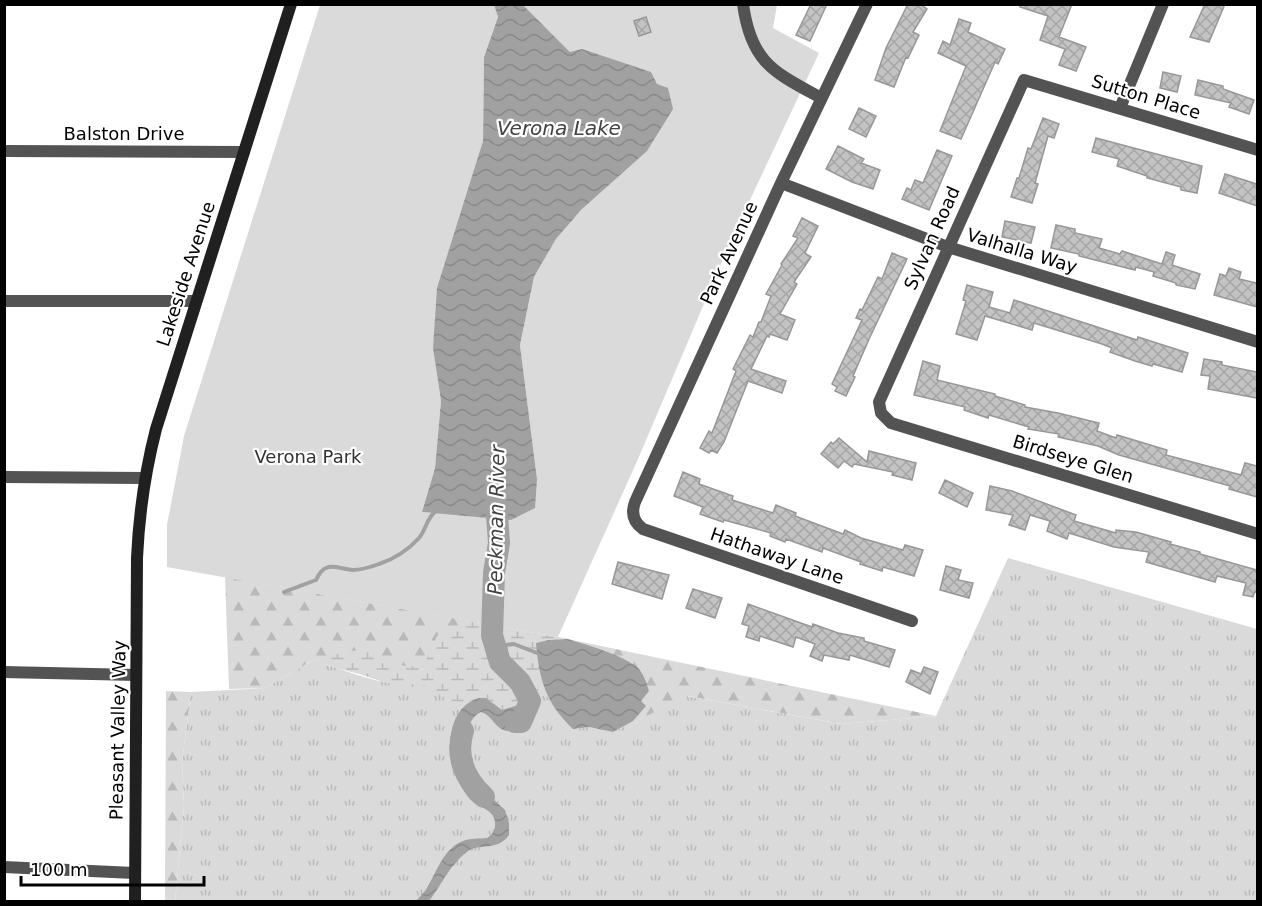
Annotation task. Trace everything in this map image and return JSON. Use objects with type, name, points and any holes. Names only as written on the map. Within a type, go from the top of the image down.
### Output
[{"type":"main road","name":"Lakeside Avenue","points":[[137,558],[144,478],[156,429],[291,4]]},
{"type":"main road","name":"Pleasant Valley Way","points":[[135,902],[137,558]]},
{"type":"street","points":[[743,4],[745,21],[752,43],[760,56],[782,76],[821,99]]},
{"type":"street","name":"Park Avenue","points":[[634,519],[634,502],[781,183],[867,4]]},
{"type":"street","points":[[1120,108],[1163,4]]},
{"type":"street","name":"Sutton Place","points":[[1024,80],[1257,150]]},
{"type":"street","name":"Sylvan Road","points":[[881,413],[880,397],[1024,80]]},
{"type":"street","name":"Balston Drive","points":[[4,151],[244,152]]},
{"type":"street","name":"Valhalla Way","points":[[781,183],[948,247],[1257,342]]},
{"type":"street","points":[[4,301],[196,301]]},
{"type":"street","name":"Birdseye Glen","points":[[881,413],[891,423],[1257,534]]},
{"type":"street","points":[[4,477],[144,478]]},
{"type":"street","name":"Hathaway Lane","points":[[634,519],[643,529],[912,621]]},
{"type":"street","points":[[4,672],[136,675]]},
{"type":"street","points":[[4,867],[134,873]]},
{"type":"green space","name":"Verona Park","points":[[320,5],[494,5],[498,17],[484,57],[483,141],[462,213],[433,348],[441,401],[435,468],[422,512],[432,513],[537,479],[520,345],[534,277],[556,239],[582,209],[657,84],[570,52],[523,5],[777,5],[773,28],[819,53],[732,238],[638,459],[558,637],[167,567],[167,525],[184,436]]},
{"type":"green space","points":[[1008,558],[1257,629],[1257,901],[175,902],[184,806],[182,762],[191,692],[265,688],[315,659],[386,683],[414,686],[425,684],[450,701],[546,694],[562,718],[573,729],[589,727],[613,732],[687,696],[841,724],[936,716]]},
{"type":"green space","points":[[225,577],[558,637],[936,716],[841,724],[688,696],[613,732],[589,727],[573,729],[546,695],[502,710],[479,698],[463,701],[450,700],[425,685],[408,687],[392,684],[315,659],[265,688],[229,689]]},
{"type":"green space","points":[[468,621],[567,639],[549,640],[538,667],[546,694],[502,710],[486,698],[462,702],[450,701],[425,685],[408,687],[392,684],[315,659],[366,648],[384,664],[423,667],[437,636]]},
{"type":"green space","points":[[166,691],[191,692],[182,762],[184,806],[175,902],[165,901]]},
{"type":"water","name":"Verona Lake","points":[[494,5],[523,5],[570,52],[582,49],[651,72],[657,84],[668,88],[673,109],[647,151],[582,209],[556,239],[534,277],[520,345],[537,479],[535,508],[511,520],[422,512],[435,468],[441,401],[433,348],[437,288],[483,141],[484,57],[498,17]]},
{"type":"water","points":[[567,639],[615,655],[639,669],[649,691],[641,701],[646,706],[633,721],[613,732],[589,727],[573,729],[564,720],[550,700],[542,679],[536,643]]},
{"type":"water","points":[[479,698],[486,698],[502,710],[534,700],[534,716],[518,728],[503,730],[481,712],[471,722],[464,738],[463,771],[505,810],[509,823],[509,835],[499,843],[467,852],[450,869],[429,901],[416,901],[427,888],[446,854],[456,844],[466,840],[487,838],[494,830],[495,821],[492,814],[472,801],[461,787],[452,758],[452,728],[457,715],[466,705]]},
{"type":"building","points":[[811,4],[827,4],[810,41],[796,35]]},
{"type":"building","points":[[908,4],[920,4],[927,9],[913,32],[919,35],[908,58],[906,57],[894,87],[875,80],[886,48]]},
{"type":"building","points":[[1020,4],[1072,4],[1059,37],[1086,47],[1076,71],[1059,65],[1065,49],[1040,40],[1048,16],[1020,7]]},
{"type":"building","points":[[1205,4],[1225,4],[1209,42],[1190,37]]},
{"type":"building","points":[[646,17],[651,32],[639,36],[634,21]]},
{"type":"building","points":[[959,19],[971,23],[968,32],[1005,49],[998,64],[995,62],[961,139],[940,131],[966,66],[938,53],[943,41],[950,45]]},
{"type":"building","points":[[1163,72],[1181,76],[1177,92],[1160,88]]},
{"type":"building","points":[[1198,80],[1223,86],[1223,89],[1254,100],[1249,114],[1229,107],[1231,103],[1195,95]]},
{"type":"building","points":[[859,108],[876,116],[866,137],[849,129]]},
{"type":"building","points":[[1043,118],[1059,124],[1054,138],[1048,136],[1032,203],[1011,197],[1028,148],[1031,149]]},
{"type":"building","points":[[1096,138],[1202,166],[1197,193],[1181,190],[1181,187],[1147,178],[1147,176],[1117,166],[1119,159],[1092,152]]},
{"type":"building","points":[[838,146],[864,159],[861,163],[880,170],[873,189],[826,169]]},
{"type":"building","points":[[937,150],[952,156],[929,210],[902,199],[907,188],[911,190],[915,180],[923,183]]},
{"type":"building","points":[[1225,174],[1257,184],[1257,206],[1219,193]]},
{"type":"building","points":[[802,218],[818,226],[805,253],[811,257],[794,282],[797,284],[780,314],[795,320],[787,340],[770,334],[769,337],[767,336],[751,369],[786,381],[782,393],[748,381],[724,442],[717,453],[711,450],[709,453],[700,448],[709,431],[712,433],[736,371],[733,369],[750,335],[753,337],[761,322],[771,296],[766,294],[781,264],[798,238],[793,236]]},
{"type":"building","points":[[1005,221],[1035,227],[1031,243],[1002,237]]},
{"type":"building","points":[[1056,225],[1075,229],[1075,233],[1102,239],[1099,248],[1120,254],[1122,251],[1162,264],[1166,252],[1175,255],[1172,265],[1200,274],[1195,289],[1153,276],[1154,272],[1136,267],[1135,270],[1051,248]]},
{"type":"building","points":[[892,253],[907,259],[870,337],[846,396],[835,391],[837,387],[832,384],[862,320],[856,318],[860,309],[862,310],[878,277],[882,279]]},
{"type":"building","points":[[1229,268],[1241,272],[1239,279],[1257,283],[1257,307],[1214,295],[1220,274],[1226,276]]},
{"type":"building","points":[[967,285],[993,292],[989,307],[1010,313],[1014,300],[1137,340],[1138,337],[1188,353],[1182,372],[1135,361],[1110,352],[1112,348],[1102,344],[1034,323],[1032,330],[985,316],[977,340],[956,334],[966,301],[963,300]]},
{"type":"building","points":[[1204,359],[1257,372],[1257,398],[1208,389],[1210,376],[1201,375]]},
{"type":"building","points":[[923,361],[940,366],[937,380],[995,394],[995,396],[1025,405],[1025,407],[1099,423],[1097,431],[1167,450],[1166,455],[1241,475],[1245,463],[1257,466],[1257,497],[1229,489],[1230,486],[1119,455],[1098,446],[1058,437],[1059,434],[1028,429],[1029,427],[989,415],[988,418],[964,410],[965,407],[914,395]]},
{"type":"building","points":[[839,438],[867,462],[869,451],[916,463],[912,480],[892,475],[893,472],[854,464],[852,467],[844,461],[838,468],[821,454],[831,442],[833,444]]},
{"type":"building","points":[[683,472],[700,479],[699,484],[733,496],[732,500],[773,513],[776,505],[796,513],[795,516],[843,534],[845,530],[861,538],[903,550],[905,545],[923,550],[914,576],[883,567],[882,571],[823,548],[822,552],[786,539],[785,542],[770,536],[771,533],[700,514],[703,507],[674,496]]},
{"type":"building","points":[[945,480],[973,493],[967,507],[939,493]]},
{"type":"building","points":[[990,486],[1012,491],[1076,515],[1074,521],[1116,533],[1116,530],[1136,532],[1171,542],[1170,544],[1200,552],[1200,554],[1257,570],[1257,592],[1255,591],[1253,597],[1243,595],[1246,583],[1217,576],[1215,582],[1146,562],[1149,552],[1114,547],[1069,533],[1067,539],[1047,531],[1050,521],[1030,515],[1025,530],[1009,525],[1013,515],[986,510]]},
{"type":"building","points":[[618,562],[669,575],[662,599],[612,584]]},
{"type":"building","points":[[946,566],[961,570],[958,580],[973,583],[969,598],[940,590]]},
{"type":"building","points":[[693,589],[722,598],[715,618],[686,608]]},
{"type":"building","points":[[748,604],[812,627],[813,624],[838,633],[864,638],[864,641],[895,650],[889,667],[850,655],[849,660],[824,655],[822,661],[810,656],[815,644],[796,637],[793,647],[760,636],[759,641],[746,637],[749,626],[742,624]]},
{"type":"building","points":[[924,667],[938,672],[930,694],[906,682],[911,670],[921,674]]},
{"type":"waterway","name":"Peckman River","points":[[495,488],[499,543],[494,573],[492,635],[500,662],[520,682],[530,701],[521,722],[515,722]]},
{"type":"waterway","points":[[284,592],[316,580],[319,574],[327,568],[352,570],[385,562],[406,550],[419,538],[436,511]]},
{"type":"waterway","points":[[495,646],[514,644],[537,653]]},
{"type":"waterway","name":"Peckman River","points":[[463,731],[460,749],[463,767],[472,783],[484,797]]}]
